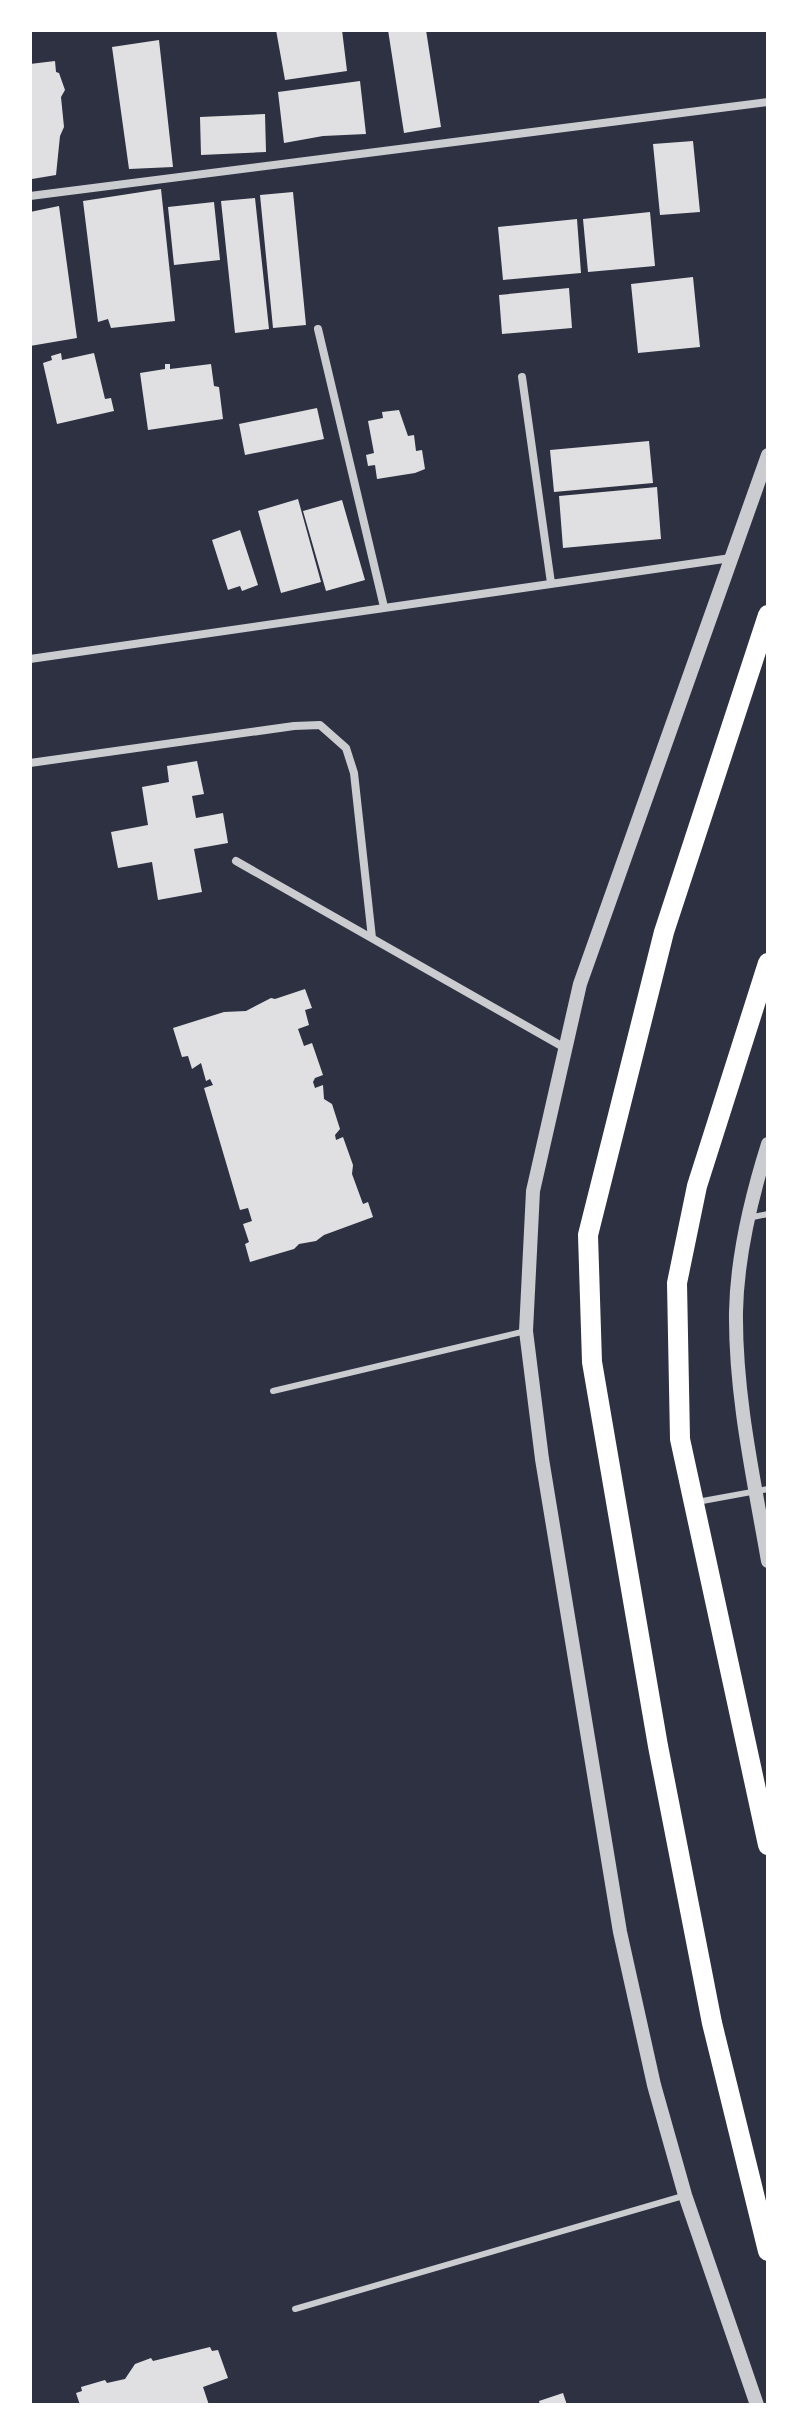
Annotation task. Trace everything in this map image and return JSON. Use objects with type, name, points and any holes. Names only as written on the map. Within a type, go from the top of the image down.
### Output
[{"type":"main road","points":[[768,615],[664,932],[588,1235],[592,1362],[655,1731],[712,2023],[768,2251]]},
{"type":"main road","points":[[768,963],[697,1186],[677,1283],[680,1439],[768,1845]]},
{"type":"street","points":[[30,196],[768,102]]},
{"type":"street","points":[[318,329],[384,607]]},
{"type":"street","points":[[522,377],[551,583]]},
{"type":"street","points":[[757,2405],[685,2195],[654,2085],[620,1932],[542,1459],[526,1331],[533,1191],[580,984],[768,455]]},
{"type":"street","points":[[30,659],[732,558]]},
{"type":"street","points":[[30,763],[320,725],[346,748],[354,773],[372,938]]},
{"type":"street","points":[[236,861],[565,1048]]},
{"type":"street","points":[[768,1144],[743,1239],[736,1312],[742,1405],[762,1490],[768,1561]]},
{"type":"lane","points":[[748,1218],[768,1214]]},
{"type":"lane","points":[[273,1391],[526,1331]]},
{"type":"lane","points":[[694,1502],[762,1490]]},
{"type":"lane","points":[[295,2309],[685,2195]]},
{"type":"building","points":[[276,30],[342,30],[347,71],[285,80]]},
{"type":"building","points":[[388,30],[426,30],[441,127],[404,133]]},
{"type":"building","points":[[159,40],[173,167],[129,169],[112,47]]},
{"type":"building","points":[[55,61],[56,72],[65,90],[61,97],[64,127],[60,136],[56,175],[32,179],[30,64]]},
{"type":"building","points":[[360,81],[366,134],[323,136],[284,143],[278,92]]},
{"type":"building","points":[[265,114],[266,152],[201,155],[200,117]]},
{"type":"building","points":[[693,141],[700,212],[660,215],[653,144]]},
{"type":"building","points":[[161,189],[175,321],[111,328],[108,319],[98,322],[83,201]]},
{"type":"building","points":[[293,192],[306,325],[273,328],[260,195]]},
{"type":"building","points":[[255,198],[269,329],[235,333],[221,201]]},
{"type":"building","points":[[214,202],[220,260],[174,265],[168,207]]},
{"type":"building","points":[[59,206],[77,338],[30,346],[30,212]]},
{"type":"building","points":[[650,212],[655,266],[588,272],[583,219]]},
{"type":"building","points":[[577,219],[581,273],[503,280],[498,227]]},
{"type":"building","points":[[693,277],[700,347],[638,353],[631,284]]},
{"type":"building","points":[[569,288],[572,328],[502,334],[499,295]]},
{"type":"building","points":[[61,353],[62,360],[94,353],[105,399],[111,398],[114,411],[57,424],[43,363]]},
{"type":"building","points":[[165,364],[170,364],[170,369],[211,364],[214,386],[219,387],[223,419],[148,430],[140,373],[165,369]]},
{"type":"building","points":[[317,408],[324,439],[245,455],[239,424]]},
{"type":"building","points":[[399,410],[408,436],[414,435],[416,451],[422,450],[425,469],[377,479],[375,465],[368,466],[366,455],[374,453],[368,421],[383,418],[382,412]]},
{"type":"building","points":[[649,441],[653,483],[554,492],[550,450]]},
{"type":"building","points":[[657,487],[661,539],[563,548],[559,496]]},
{"type":"building","points":[[298,499],[321,582],[281,593],[258,511]]},
{"type":"building","points":[[342,500],[365,580],[326,591],[303,511]]},
{"type":"building","points":[[240,530],[258,585],[242,591],[240,586],[228,590],[212,540]]},
{"type":"building","points":[[197,761],[204,794],[192,796],[196,818],[223,813],[228,843],[194,849],[202,892],[158,900],[152,862],[118,868],[111,832],[148,825],[142,787],[169,782],[167,766]]},
{"type":"building","points":[[305,989],[312,1008],[305,1010],[309,1025],[298,1029],[304,1046],[312,1043],[323,1075],[313,1082],[315,1088],[323,1085],[324,1099],[332,1104],[340,1129],[335,1135],[336,1140],[343,1137],[363,1204],[368,1202],[373,1217],[324,1235],[316,1241],[250,1262],[245,1244],[249,1242],[243,1224],[252,1221],[248,1208],[240,1210],[204,1088],[213,1085],[210,1079],[206,1081],[201,1063],[192,1069],[188,1056],[182,1057],[173,1028],[224,1012],[246,1011],[271,998]]},
{"type":"building","points":[[210,2347],[212,2351],[218,2350],[228,2378],[203,2387],[209,2405],[80,2405],[76,2393],[82,2391],[81,2387],[105,2380],[107,2383],[125,2379],[135,2364],[151,2358],[153,2361]]},
{"type":"building","points":[[563,2393],[567,2405],[540,2405],[539,2401]]}]
